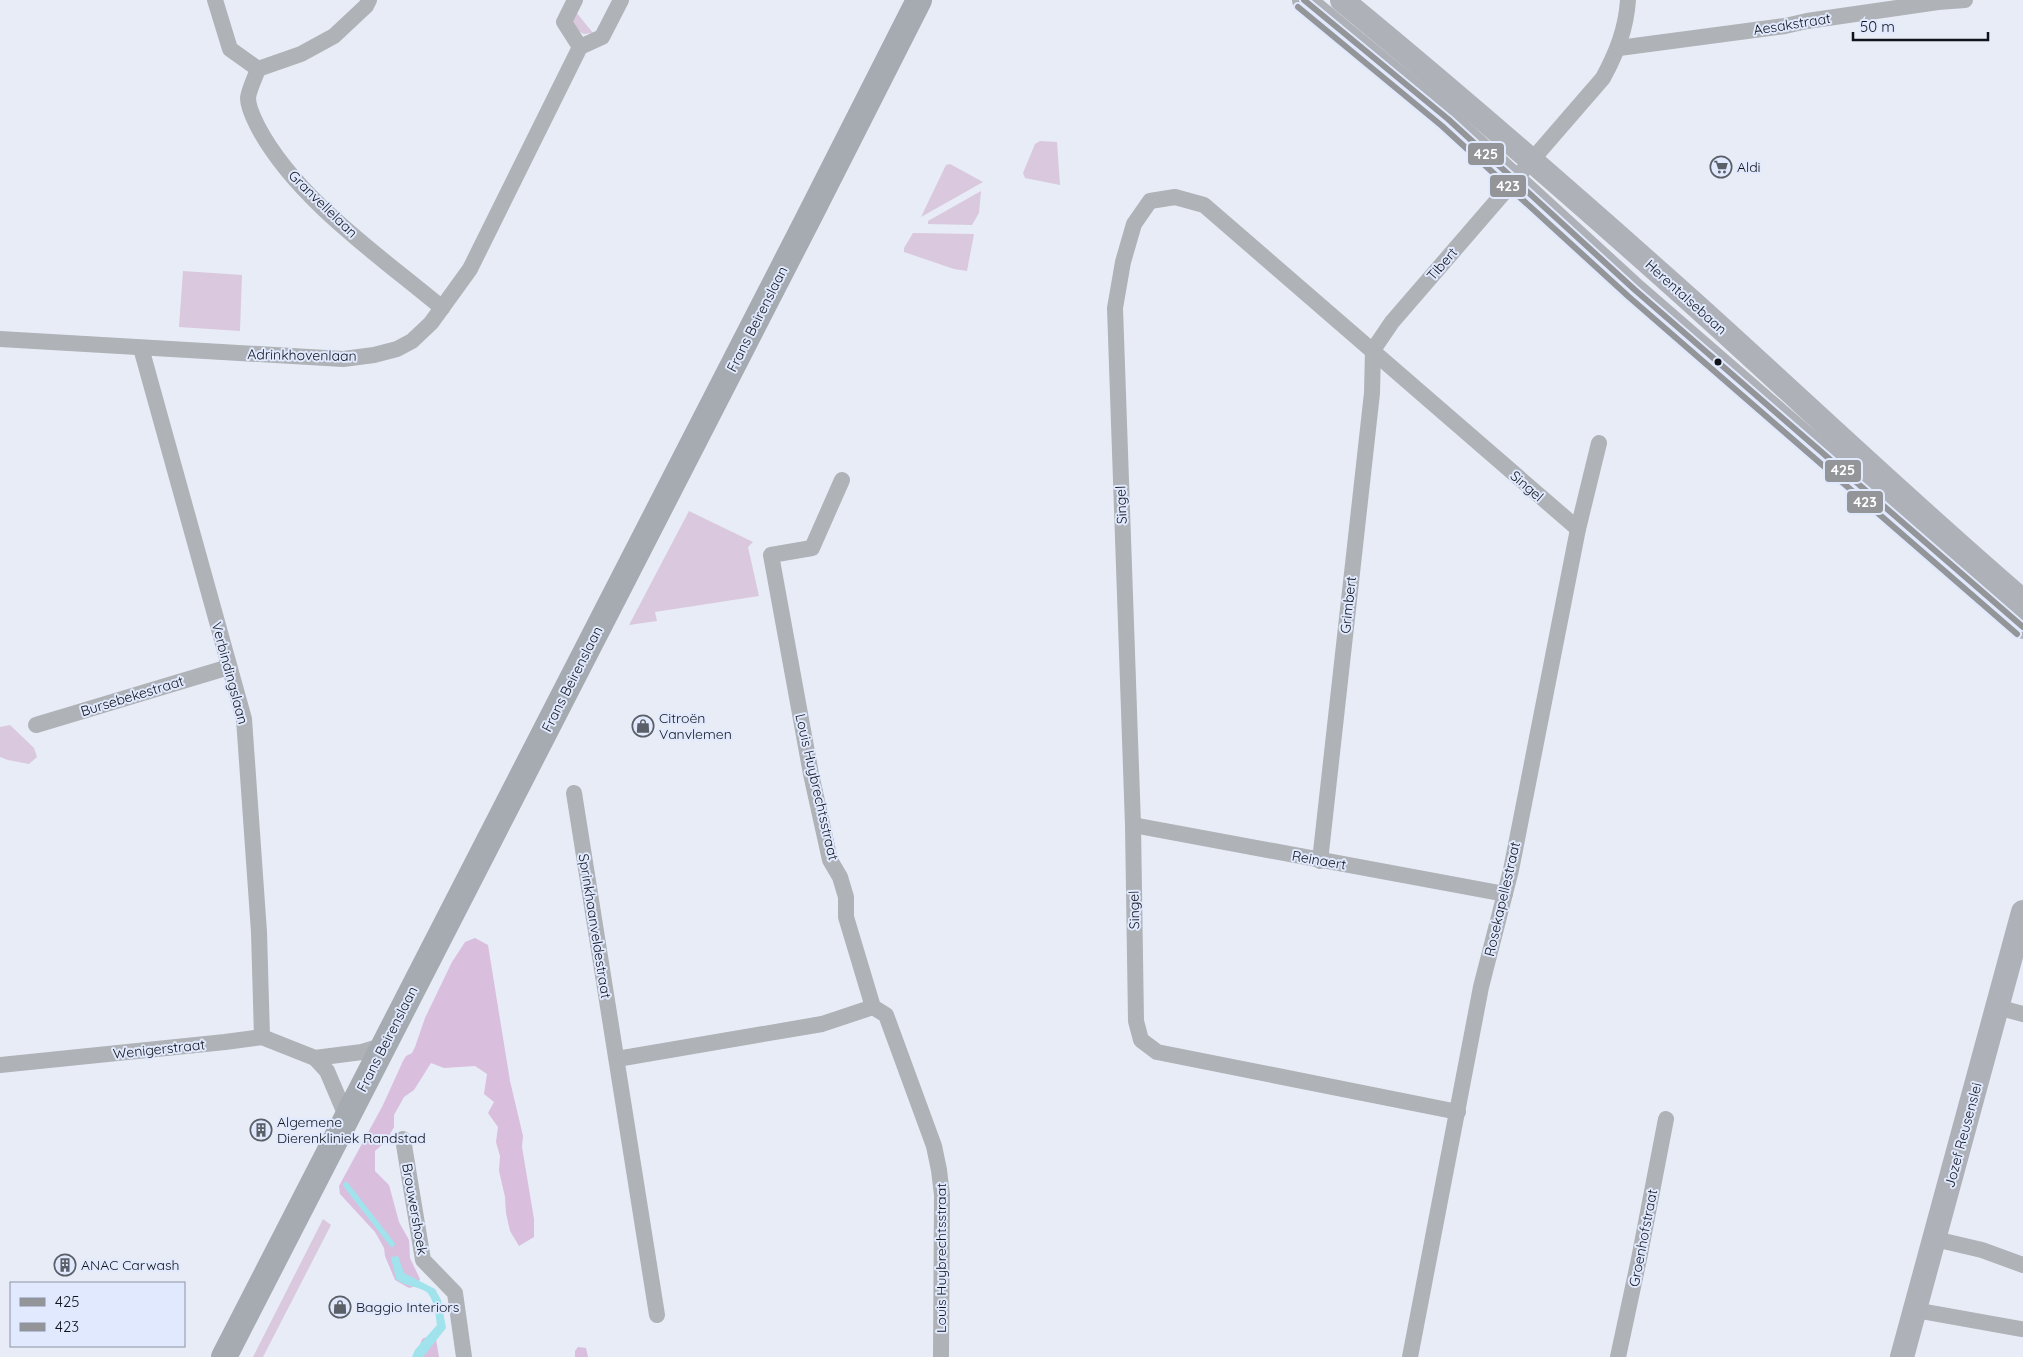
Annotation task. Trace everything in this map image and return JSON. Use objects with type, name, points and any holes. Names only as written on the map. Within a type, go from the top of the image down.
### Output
[{"type":"main road","name":"Frans Beirenslaan","points":[[224,1357],[919,0]]},
{"type":"main road","name":"Herentalsebaan","points":[[1304,0],[1448,119],[1635,290],[2023,627]]},
{"type":"main road","name":"Herentalsebaan","points":[[1342,0],[1532,161],[2023,602]]},
{"type":"main road","name":"Jozef Reusenslei","points":[[1902,1357],[2023,912]]},
{"type":"street","points":[[215,0],[230,49],[258,69],[301,54],[334,36],[366,6],[369,0]]},
{"type":"street","points":[[576,0],[564,22],[580,48],[602,37],[621,0]]},
{"type":"street","name":"Tibert","points":[[1373,350],[1392,322],[1603,78],[1619,48],[1626,22],[1628,0]]},
{"type":"street","name":"Aesakstraat","points":[[1619,48],[1785,26],[1806,21],[1938,2],[1965,0]]},
{"type":"street","name":"Adrinkhovenlaan","points":[[0,339],[343,358],[374,355],[397,349],[412,341],[432,323],[470,270],[580,48]]},
{"type":"street","name":"Granvellelaan","points":[[258,69],[248,98],[249,105],[258,128],[276,158],[316,202],[442,308]]},
{"type":"street","name":"Singel","points":[[1458,1112],[1157,1052],[1141,1040],[1136,1021],[1133,825],[1115,308],[1123,262],[1134,224],[1150,201],[1175,197],[1204,205],[1578,529]]},
{"type":"street","name":"Verbindingslaan","points":[[141,348],[244,719],[259,932],[262,1037]]},
{"type":"street","name":"Grimbert","points":[[1320,861],[1370,402],[1373,350]]},
{"type":"street","points":[[1756,394],[1770,374]]},
{"type":"street","name":"Rosekapellestraat","points":[[1410,1357],[1481,987],[1505,894],[1578,529],[1599,442]]},
{"type":"street","name":"Louis Huybrechtsstraat","points":[[842,480],[812,548],[770,555],[811,774],[830,860],[840,877],[846,897],[846,917],[873,1007],[886,1015],[934,1146],[942,1195],[941,1357]]},
{"type":"street","name":"Bursebekestraat","points":[[36,725],[229,667]]},
{"type":"street","name":"Sprinkhaanveldestraat","points":[[574,793],[657,1315]]},
{"type":"street","name":"Reinaert","points":[[1133,825],[1505,894]]},
{"type":"street","points":[[616,1059],[822,1024],[873,1007]]},
{"type":"street","points":[[1997,1007],[2023,1014]]},
{"type":"street","name":"Wenigerstraat","points":[[0,1065],[262,1037],[315,1058],[362,1052],[385,1045]]},
{"type":"street","points":[[315,1058],[327,1071],[347,1118]]},
{"type":"street","name":"Groenhofstraat","points":[[1618,1357],[1666,1119]]},
{"type":"street","name":"Brouwershoek","points":[[403,1139],[423,1260],[455,1293],[464,1357]]},
{"type":"street","points":[[1935,1239],[1982,1250],[2023,1265]]},
{"type":"street","points":[[1914,1310],[2021,1329]]},
{"type":"shaded area","points":[[576,12],[593,33],[584,34],[574,29],[572,19]]},
{"type":"shaded area","points":[[1040,141],[1057,142],[1060,185],[1025,178],[1023,173],[1035,144]]},
{"type":"shaded area","points":[[950,164],[983,182],[921,217],[946,165]]},
{"type":"shaded area","points":[[981,191],[979,213],[972,225],[928,224],[928,221]]},
{"type":"shaded area","points":[[913,233],[974,234],[967,271],[954,269],[904,252],[904,248]]},
{"type":"shaded area","points":[[183,271],[242,275],[240,331],[179,327]]},
{"type":"shaded area","points":[[689,511],[753,542],[748,547],[759,596],[655,612],[657,621],[629,625]]},
{"type":"shaded area","points":[[10,725],[34,748],[37,757],[29,764],[0,757],[0,727]]},
{"type":"shaded area","points":[[475,938],[488,945],[510,1081],[523,1136],[522,1147],[534,1219],[534,1237],[519,1246],[510,1231],[499,1171],[500,1156],[496,1142],[498,1127],[488,1113],[494,1102],[484,1094],[487,1074],[475,1066],[444,1068],[431,1063],[414,1090],[404,1097],[394,1115],[394,1127],[386,1141],[375,1151],[375,1171],[389,1185],[399,1222],[409,1240],[410,1258],[420,1279],[417,1286],[409,1288],[395,1280],[385,1256],[384,1248],[375,1232],[340,1194],[339,1186],[383,1105],[403,1061],[406,1056],[412,1053],[425,1018],[452,962],[465,942]]},
{"type":"shaded area","points":[[323,1219],[331,1225],[263,1357],[253,1357]]},
{"type":"shaded area","points":[[429,1336],[436,1339],[439,1357],[416,1357],[422,1339]]},
{"type":"shaded area","points":[[578,1347],[586,1348],[588,1357],[575,1357],[575,1351]]},
{"type":"water","points":[[398,1256],[404,1273],[435,1289],[441,1300],[446,1328],[423,1357],[412,1357],[415,1350],[437,1325],[434,1306],[431,1297],[425,1291],[396,1279],[391,1257]]},
{"type":"waterway","points":[[346,1185],[392,1244]]},
{"type":"transit line","name":"425","points":[[1304,0],[1448,119],[1635,290],[2023,627]]},
{"type":"transit line","name":"423","points":[[1298,7],[1442,126],[1629,297],[2017,634]]},
{"type":"place","name":"Aldi","points":[[1721,167]]},
{"type":"place","name":"Citroën Vanvlemen","points":[[643,726]]},
{"type":"place","name":"Algemene Dierenkliniek Randstad","points":[[261,1130]]},
{"type":"place","name":"ANAC Carwash","points":[[65,1265]]},
{"type":"place","name":"Baggio Interiors","points":[[340,1307]]}]
